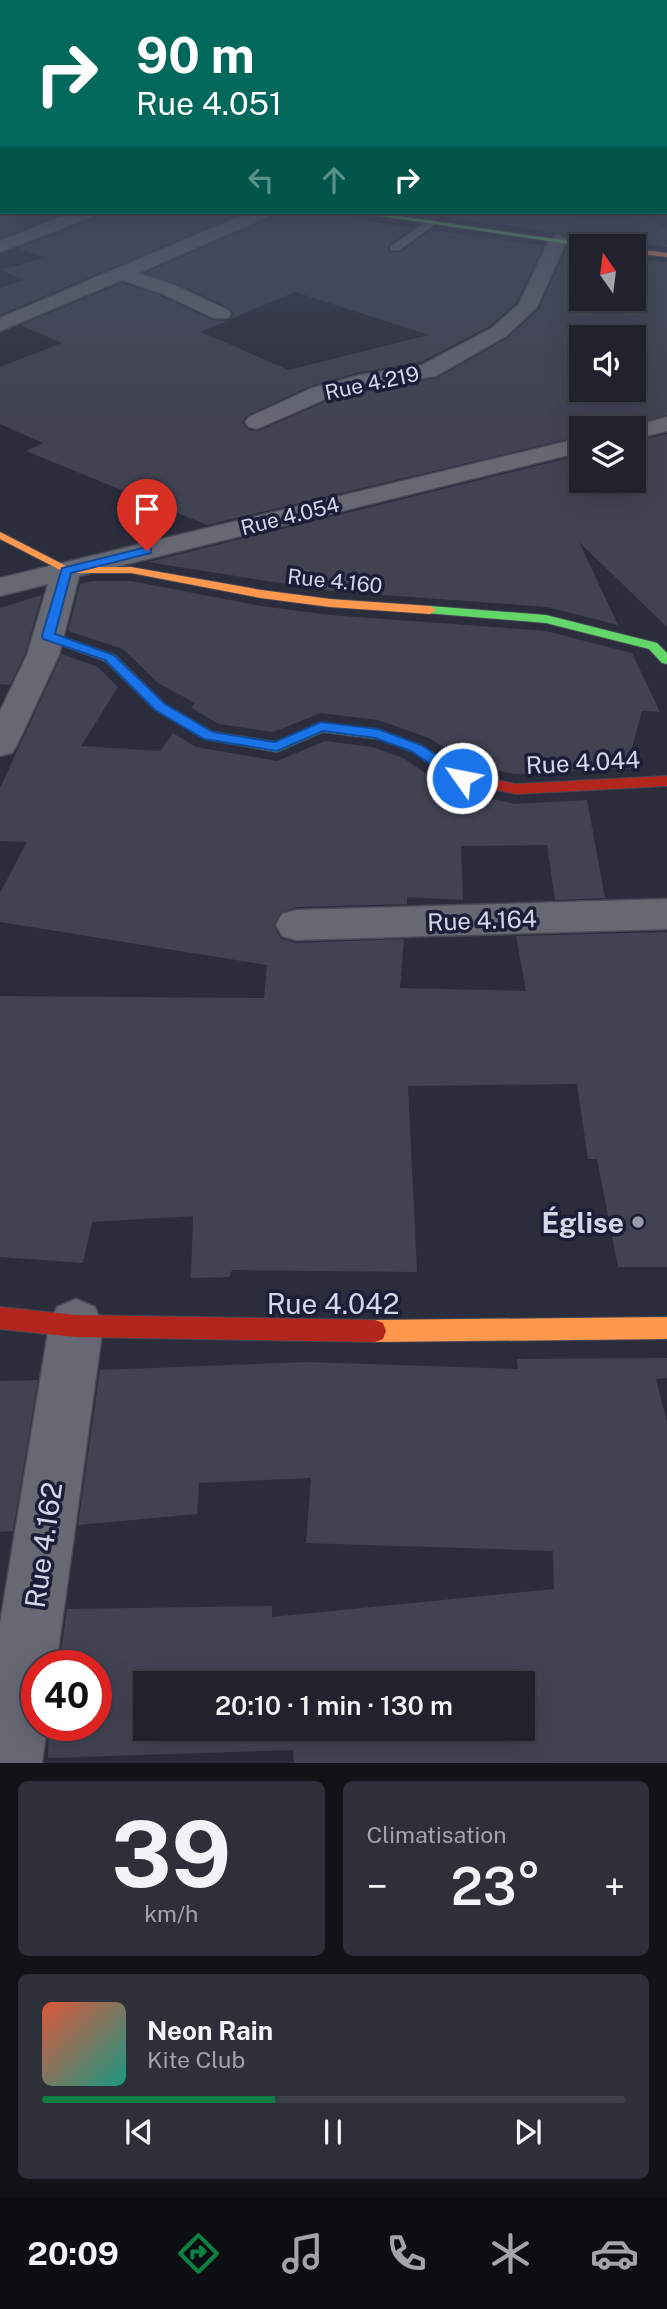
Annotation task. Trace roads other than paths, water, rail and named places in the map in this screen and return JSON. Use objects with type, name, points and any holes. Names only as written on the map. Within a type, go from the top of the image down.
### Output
[{"type":"street","points":[[0,325],[154,260]]},
{"type":"street","name":"Rue 4.219","points":[[257,422],[320,393],[360,382],[428,371],[499,331],[527,307],[549,260]]},
{"type":"street","points":[[123,274],[167,289],[221,314]]},
{"type":"street","points":[[646,429],[667,424]]},
{"type":"street","name":"Rue 4.054","points":[[0,587],[569,448]]},
{"type":"street","name":"Rue 4.160","points":[[0,535],[66,570],[131,570],[261,594],[330,603],[546,618],[653,646],[667,660]]},
{"type":"street","points":[[0,745],[43,655],[66,570]]},
{"type":"street","name":"Rue 4.044","points":[[48,636],[110,658],[160,707],[209,736],[277,747],[321,727],[378,733],[416,748],[462,778],[516,789],[667,781]]},
{"type":"street","name":"Rue 4.164","points":[[296,925],[667,914]]},
{"type":"street","name":"Rue 4.042","points":[[0,1318],[76,1326],[353,1331],[667,1328]]},
{"type":"street","name":"Rue 4.162","points":[[8,1763],[76,1326]]},
{"type":"place","name":"Église","points":[[638,1222]]}]
